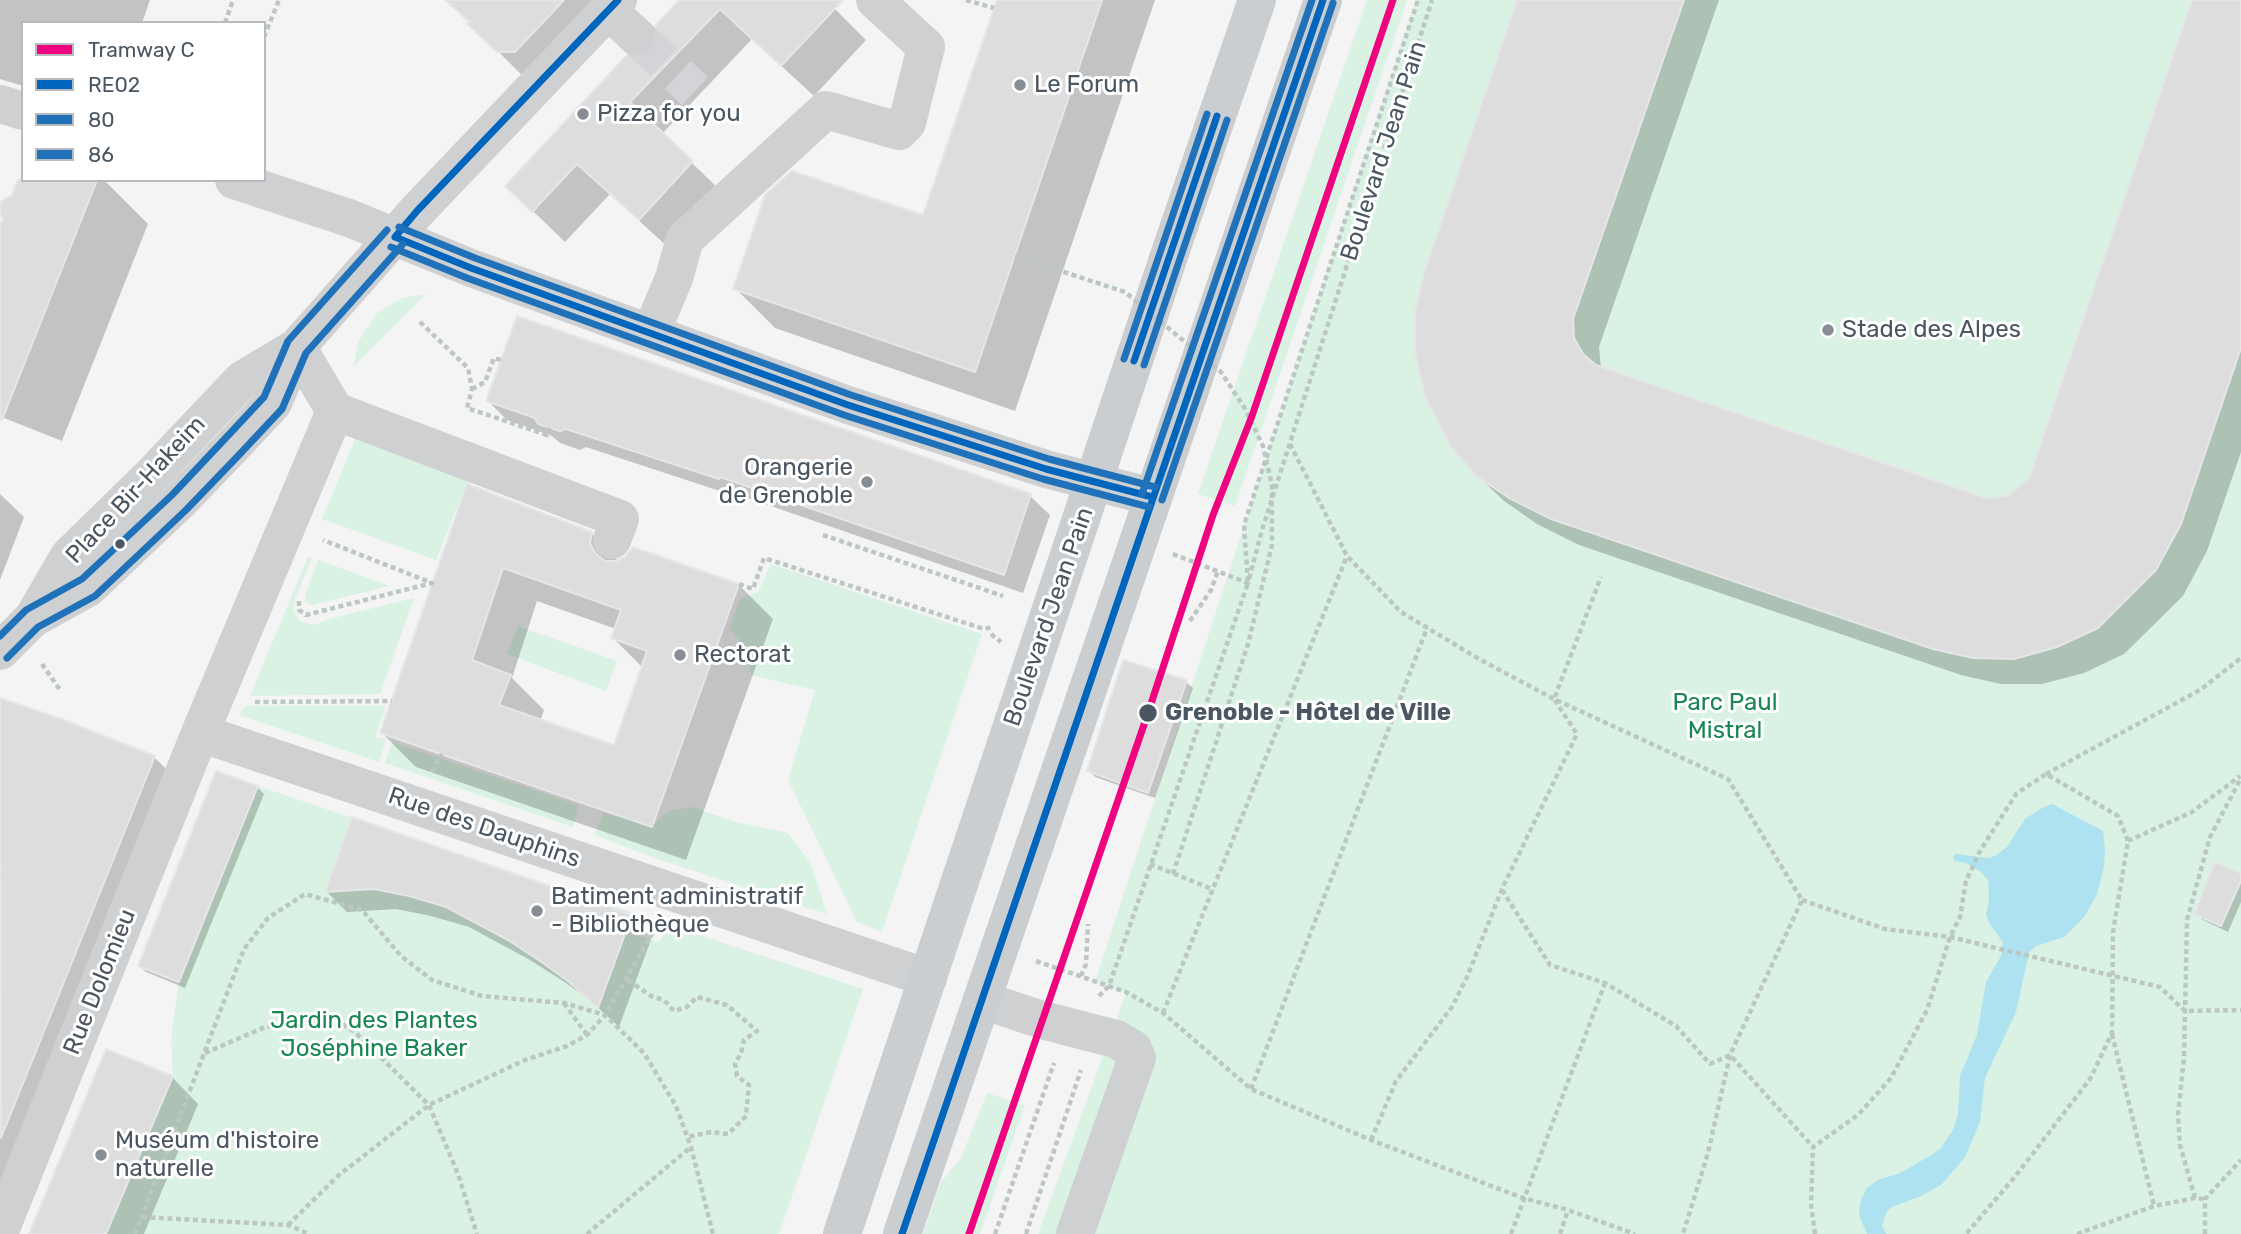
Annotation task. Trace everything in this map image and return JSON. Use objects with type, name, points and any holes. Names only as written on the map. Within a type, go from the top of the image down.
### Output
[{"type":"main road","name":"Boulevard Jean Pain","points":[[842,1234],[1257,0]]},
{"type":"main road","points":[[902,1234],[1323,0]]},
{"type":"street","points":[[651,333],[674,278],[685,239],[825,110],[899,131],[907,122],[926,47],[875,0]]},
{"type":"street","points":[[613,5],[636,36]]},
{"type":"street","name":"Place Bir-Hakeim","points":[[0,651],[32,619],[88,588],[180,502],[273,403],[297,347],[416,211],[613,5]]},
{"type":"street","points":[[0,104],[21,110]]},
{"type":"street","points":[[240,182],[349,218],[471,268],[848,405],[997,454],[1152,497]]},
{"type":"street","points":[[297,347],[335,411],[620,519],[612,540]]},
{"type":"street","points":[[200,733],[335,411]]},
{"type":"street","name":"Rue des Dauphins","points":[[200,733],[928,978]]},
{"type":"street","name":"Rue Dolomieu","points":[[0,1231],[200,733]]},
{"type":"street","points":[[982,1000],[1116,1039],[1133,1049],[1137,1058],[1075,1234]]},
{"type":"path","points":[[226,21],[233,0]]},
{"type":"path","points":[[266,32],[279,0]]},
{"type":"path","points":[[966,0],[994,8]]},
{"type":"path","name":"Boulevard Jean Pain","points":[[1248,583],[1244,525],[1418,0]]},
{"type":"path","name":"Boulevard Jean Pain","points":[[995,1234],[1080,1030],[1109,986],[1248,583],[1262,530],[1432,0]]},
{"type":"path","points":[[1014,256],[1125,292],[1221,372],[1244,407],[1263,446],[1272,485],[1272,545],[1248,644],[1173,874]]},
{"type":"path","points":[[420,322],[468,368],[472,389],[467,408],[547,435],[550,428]]},
{"type":"path","points":[[472,389],[485,382],[494,358],[501,360]]},
{"type":"path","points":[[1290,444],[1347,556],[1401,612],[1479,659],[1555,699],[1728,779],[1802,900],[1885,929],[1950,937],[2161,987],[2185,1011],[2241,1010]]},
{"type":"path","points":[[823,535],[1003,596]]},
{"type":"path","points":[[299,596],[299,610],[306,615],[432,583],[316,537]]},
{"type":"path","points":[[318,551],[322,539]]},
{"type":"path","points":[[1163,1013],[1347,556]]},
{"type":"path","points":[[740,584],[753,589],[764,558],[984,629],[993,627]]},
{"type":"path","points":[[1190,621],[1211,590],[1218,571]]},
{"type":"path","points":[[1555,699],[1601,577]]},
{"type":"path","points":[[1251,1089],[1427,628]]},
{"type":"path","points":[[38,657],[60,690]]},
{"type":"path","points":[[1813,1147],[1858,1115],[1891,1078],[1927,1010],[1950,937],[1960,917],[1966,881],[1980,851],[2016,794],[2200,690],[2241,658]]},
{"type":"path","points":[[1371,1140],[1396,1082],[1452,1007],[1502,890],[1577,734],[1555,699]]},
{"type":"path","points":[[254,702],[392,701]]},
{"type":"path","points":[[2046,775],[2118,816],[2128,841],[2113,932],[2112,1032],[2154,1206]]},
{"type":"path","points":[[2128,841],[2192,812],[2241,777]]},
{"type":"path","points":[[2195,1198],[2180,1145],[2178,1115],[2184,1058],[2187,920],[2210,837],[2241,777]]},
{"type":"path","points":[[1150,864],[1212,889]]},
{"type":"path","points":[[1502,890],[1550,965],[1605,983],[1676,1026],[1710,1064],[1730,1055]]},
{"type":"path","points":[[135,1234],[244,949],[268,918],[305,894],[362,910],[401,956],[432,980],[482,996],[564,1003],[605,1015],[644,1053],[677,1106],[691,1147],[713,1234]]},
{"type":"path","points":[[1683,1234],[1708,1153],[1730,1055],[1802,900]]},
{"type":"path","points":[[288,1225],[339,1175],[429,1105],[525,1060],[567,1046],[587,1035],[605,1015],[628,980],[662,916]]},
{"type":"path","points":[[1081,976],[1086,964],[1088,924]]},
{"type":"path","points":[[628,980],[651,996],[664,1000],[674,1011],[687,1007],[697,996],[727,1005],[757,1031],[744,1040],[741,1053],[734,1064],[737,1076],[749,1085],[746,1116],[728,1134],[711,1132],[687,1137]]},
{"type":"path","points":[[1511,1234],[1605,983]]},
{"type":"path","points":[[1109,986],[1126,992],[1163,1013],[1251,1089],[1371,1140],[1524,1198],[1568,1210],[1635,1234]]},
{"type":"path","points":[[564,1003],[587,1035]]},
{"type":"path","points":[[204,1053],[265,1027],[336,1020],[355,1032],[429,1105],[458,1174],[477,1234]]},
{"type":"path","name":"Boulevard Jean Pain","points":[[1026,1234],[1080,1030]]},
{"type":"path","points":[[1966,1234],[2014,1178],[2090,1079],[2112,1032]]},
{"type":"path","points":[[1730,1055],[1813,1147],[1811,1204],[1815,1234]]},
{"type":"path","points":[[587,1234],[691,1147]]},
{"type":"path","points":[[2205,1234],[2205,1199],[2241,1160]]},
{"type":"path","points":[[2077,1234],[2154,1206],[2195,1198],[2205,1199]]},
{"type":"path","points":[[1560,1234],[1568,1210]]},
{"type":"path","points":[[142,1217],[288,1225],[309,1234]]},
{"type":"green space","points":[[1367,0],[1407,0],[1235,506],[1198,494]]},
{"type":"green space","name":"Parc Paul Mistral","points":[[1416,0],[2241,0],[2241,1234],[1038,1234],[1126,993],[1095,982]]},
{"type":"green space","points":[[426,294],[354,366],[358,342],[378,312],[402,298]]},
{"type":"green space","points":[[356,437],[469,477],[436,560],[322,519]]},
{"type":"green space","points":[[308,557],[312,558],[295,599],[294,611],[299,621],[314,625],[414,598],[380,694],[250,696]]},
{"type":"green space","points":[[318,560],[390,586],[312,605],[305,602],[305,596]]},
{"type":"green space","points":[[771,564],[982,634],[882,932],[857,922],[788,780],[815,690],[751,675],[742,644],[729,628],[740,599],[758,592]]},
{"type":"green space","points":[[518,626],[617,661],[606,691],[507,654]]},
{"type":"green space","points":[[246,706],[386,706],[375,737],[386,739],[379,762],[239,715]]},
{"type":"green space","points":[[392,742],[578,805],[573,827],[385,763]]},
{"type":"green space","name":"Jardin des Plantes Joséphine Baker","points":[[258,786],[634,913],[633,934],[659,942],[669,925],[863,989],[779,1234],[106,1234],[173,1076],[171,1039],[179,982]]},
{"type":"green space","points":[[692,807],[736,822],[788,833],[811,864],[827,914],[657,859],[595,835],[603,813],[652,826],[669,811]]},
{"type":"green space","points":[[987,1093],[1025,1105],[980,1234],[923,1234],[941,1182],[960,1160]]},
{"type":"water","points":[[2052,804],[2103,831],[2104,867],[2097,894],[2085,916],[2064,937],[2036,946],[2029,952],[2016,1012],[1985,1078],[1980,1122],[1965,1157],[1941,1185],[1887,1211],[1882,1225],[1886,1234],[1867,1234],[1859,1215],[1861,1199],[1867,1188],[1933,1154],[1941,1148],[1953,1130],[1958,1114],[1960,1076],[1977,1035],[1986,982],[2001,956],[2003,942],[1986,915],[1989,900],[1988,880],[1981,872],[1966,863],[1955,861],[1953,857],[1956,854],[1988,858],[1995,856],[2007,847],[2025,819]]},
{"type":"building","points":[[445,0],[564,0],[515,52],[497,52],[467,24],[470,22]]},
{"type":"building","points":[[679,0],[843,0],[781,66],[720,9],[630,102],[693,161],[639,220],[577,164],[532,212],[505,186],[627,55],[642,57],[652,51],[657,40],[655,26]]},
{"type":"building","points":[[997,0],[1102,0],[975,372],[733,289],[765,195],[792,171],[923,215]]},
{"type":"building","points":[[1517,0],[1684,0],[1573,319],[1574,338],[1583,354],[1596,365],[1986,498],[1994,498],[2009,495],[2029,478],[2192,0],[2241,0],[2241,348],[2181,524],[2156,570],[2098,628],[2057,647],[2014,659],[1973,658],[1933,649],[1551,519],[1509,498],[1475,475],[1451,447],[1425,397],[1415,353],[1415,311],[1424,273]]},
{"type":"building","points":[[18,180],[96,182],[0,420],[0,226],[3,219],[0,202],[12,195]]},
{"type":"building","points":[[517,316],[1031,494],[1004,575],[720,477],[719,479],[566,429],[560,431],[538,424],[535,418],[486,401]]},
{"type":"building","name":"Rectorat","points":[[467,484],[592,532],[590,543],[595,553],[605,561],[616,561],[625,557],[633,547],[739,584],[652,827],[380,733]],"holes":[[[503,568],[621,610],[611,638],[647,651],[614,745],[499,705],[511,675],[472,660]]]},
{"type":"building","points":[[1123,660],[1187,680],[1148,793],[1087,771]]},
{"type":"building","points":[[0,698],[155,756],[1,1138]]},
{"type":"building","points":[[216,771],[258,786],[179,982],[138,966]]},
{"type":"building","name":"Batiment administratif - Bibliothèque","points":[[352,817],[632,915],[598,1008],[543,963],[508,940],[446,907],[374,889],[325,892]]},
{"type":"building","points":[[2215,862],[2241,873],[2241,881],[2221,926],[2194,914]]},
{"type":"building","name":"Muséum d'histoire naturelle","points":[[106,1049],[173,1076],[106,1234],[29,1234]]},
{"type":"tunnel","points":[[636,36],[695,91]]},
{"type":"tram line","name":"C","points":[[969,1234],[1213,515],[1252,416],[1393,0]]},
{"type":"transit line","name":"RE02","points":[[395,237],[618,0]]},
{"type":"transit line","name":"86","points":[[1142,494],[1312,0]]},
{"type":"transit line","name":"RE02","points":[[902,1234],[1323,0]]},
{"type":"transit line","name":"80","points":[[1162,500],[1333,3]]},
{"type":"transit line","name":"86","points":[[1124,359],[1207,114]]},
{"type":"transit line","name":"RE02","points":[[1134,361],[1217,116]]},
{"type":"transit line","name":"80","points":[[1144,365],[1227,120]]},
{"type":"transit line","name":"86","points":[[399,227],[475,258],[851,395],[1049,459],[1155,487]]},
{"type":"transit line","name":"86","points":[[0,636],[26,610],[82,579],[172,495],[264,397],[288,341],[387,230]]},
{"type":"transit line","name":"RE02","points":[[395,237],[471,268],[848,405],[1046,469],[1152,497]]},
{"type":"transit line","name":"80","points":[[7,658],[38,627],[95,596],[186,510],[237,457],[282,409],[306,353],[403,244]]},
{"type":"transit line","name":"80","points":[[391,247],[467,278],[844,415],[1043,479],[1149,507]]},
{"type":"place","name":"Le Forum","points":[[1020,85]]},
{"type":"place","name":"Pizza for you","points":[[583,114]]},
{"type":"place","name":"Stade des Alpes","points":[[1828,330]]},
{"type":"place","name":"Orangerie de Grenoble","points":[[867,482]]},
{"type":"place","name":"Rectorat","points":[[680,655]]},
{"type":"place","name":"Grenoble - Hôtel de Ville","points":[[1148,713]]},
{"type":"place","name":"Batiment administratif - Bibliothèque","points":[[537,911]]},
{"type":"place","name":"Muséum d'histoire naturelle","points":[[101,1155]]}]
